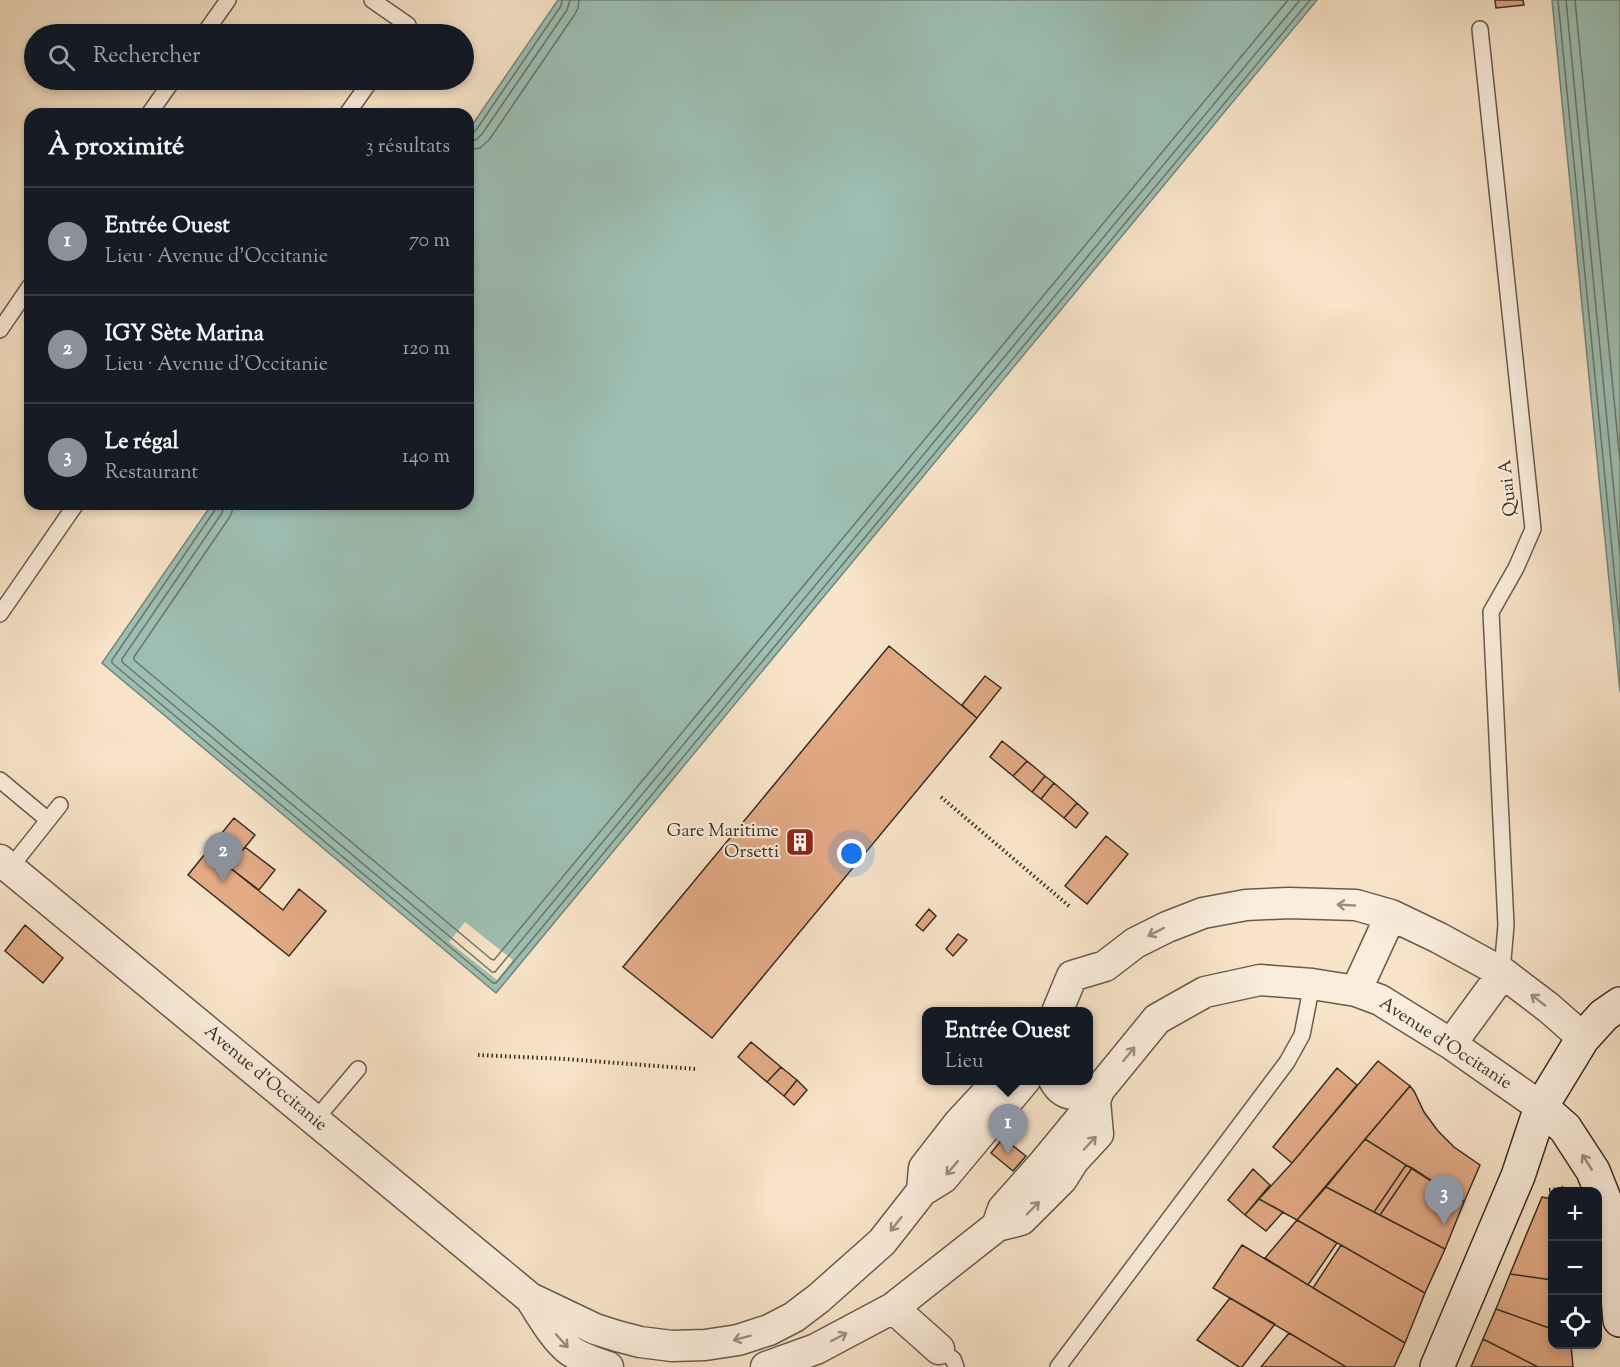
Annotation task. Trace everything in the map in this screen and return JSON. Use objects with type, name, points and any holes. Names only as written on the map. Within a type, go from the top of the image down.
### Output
[{"type":"main road","points":[[1437,1367],[1518,1176],[1542,1107],[1582,1038],[1604,1015],[1620,1004]]},
{"type":"main road","points":[[1542,1107],[1565,1128],[1593,1171],[1611,1216],[1620,1320]]},
{"type":"street","name":"Avenue d'Occitanie","points":[[5,864],[530,1298],[595,1329],[640,1342],[672,1346],[705,1345],[738,1340],[769,1330],[794,1317],[882,1242],[922,1191],[943,1178],[1021,1085]]},
{"type":"street","points":[[1059,1007],[1072,976],[1105,966],[1135,943],[1203,913],[1246,905],[1289,903],[1356,905],[1391,915],[1503,972],[1549,1008],[1582,1038]]},
{"type":"street","points":[[1356,991],[1391,915]]},
{"type":"street","points":[[1451,1044],[1503,972]]},
{"type":"street","name":"Avenue d'Occitanie","points":[[1097,1096],[1157,1020],[1205,993],[1260,980],[1312,984],[1356,991],[1380,1000],[1451,1044],[1542,1107]]},
{"type":"street","name":"Avenue d'Occitanie","points":[[922,1191],[924,1168],[959,1123],[994,1085]]},
{"type":"street","points":[[766,1367],[816,1349],[894,1308],[997,1226],[1022,1220],[1062,1179],[1074,1160],[1098,1134],[1097,1096],[1067,1093],[1057,1085]]},
{"type":"street","name":"Avenue d'Occitanie","points":[[530,1298],[550,1328],[568,1349],[608,1367]]},
{"type":"street","points":[[894,1308],[947,1358]]},
{"type":"lane","points":[[211,24],[228,0]]},
{"type":"lane","points":[[372,0],[407,24]]},
{"type":"lane","name":"Quai A","points":[[1480,29],[1533,529],[1516,568],[1491,612],[1506,925],[1503,972]]},
{"type":"lane","points":[[153,108],[166,90]]},
{"type":"lane","points":[[351,108],[363,90]]},
{"type":"lane","points":[[0,330],[24,295]]},
{"type":"lane","points":[[0,614],[72,510]]},
{"type":"lane","points":[[0,780],[48,820]]},
{"type":"lane","points":[[5,864],[60,805]]},
{"type":"lane","points":[[1058,1367],[1287,1062],[1302,1035],[1312,984]]},
{"type":"lane","points":[[315,1120],[358,1069]]},
{"type":"path","points":[[941,797],[1069,906]]},
{"type":"path","points":[[478,1055],[696,1069]]},
{"type":"water","points":[[558,0],[1317,0],[496,993],[102,663],[208,510],[474,510],[474,122]]},
{"type":"water","points":[[1552,0],[1620,0],[1620,692]]},
{"type":"pier","points":[[465,922],[513,960],[497,980],[449,942]]},
{"type":"building","points":[[1495,0],[1523,0],[1524,5],[1496,8]]},
{"type":"building","name":"Gare Maritime Orsetti","points":[[889,646],[977,718],[712,1038],[623,967]]},
{"type":"building","points":[[985,676],[1001,688],[977,718],[962,705]]},
{"type":"building","points":[[1002,741],[1027,761],[1013,776],[990,757]]},
{"type":"building","points":[[1027,761],[1045,776],[1032,792],[1013,776]]},
{"type":"building","points":[[1045,776],[1054,783],[1041,799],[1032,792]]},
{"type":"building","points":[[1054,783],[1077,803],[1064,818],[1041,799]]},
{"type":"building","points":[[1077,803],[1088,813],[1076,828],[1064,818]]},
{"type":"building","points":[[234,818],[255,835],[229,867],[283,910],[299,889],[326,911],[289,956],[188,875]]},
{"type":"building","points":[[1106,836],[1128,854],[1087,904],[1065,886]]},
{"type":"building","points":[[245,847],[275,870],[259,890],[229,867]]},
{"type":"building","points":[[929,909],[936,916],[923,931],[916,925]]},
{"type":"building","points":[[25,925],[63,958],[43,983],[5,951]]},
{"type":"building","points":[[958,934],[967,940],[953,956],[946,949]]},
{"type":"building","points":[[751,1042],[781,1067],[767,1082],[738,1057]]},
{"type":"building","points":[[1378,1061],[1410,1086],[1297,1220],[1259,1199],[1292,1163]]},
{"type":"building","points":[[781,1067],[797,1080],[784,1096],[767,1082]]},
{"type":"building","points":[[1337,1068],[1357,1085],[1292,1163],[1273,1147]]},
{"type":"building","points":[[797,1080],[807,1090],[794,1105],[784,1096]]},
{"type":"building","points":[[1410,1086],[1424,1112],[1438,1131],[1454,1147],[1480,1165],[1464,1202],[1365,1139]]},
{"type":"building","points":[[1003,1138],[1026,1156],[1013,1171],[991,1153]]},
{"type":"building","points":[[1365,1139],[1406,1165],[1374,1212],[1326,1187]]},
{"type":"building","points":[[1406,1165],[1412,1168],[1380,1215],[1374,1212]]},
{"type":"building","points":[[1412,1168],[1464,1202],[1445,1249],[1380,1215]]},
{"type":"building","points":[[1253,1169],[1270,1185],[1245,1215],[1228,1200]]},
{"type":"building","points":[[1326,1187],[1445,1249],[1425,1293],[1297,1220]]},
{"type":"building","points":[[1542,1197],[1548,1198],[1548,1279],[1510,1274]]},
{"type":"building","points":[[1259,1199],[1283,1212],[1266,1231],[1245,1215]]},
{"type":"building","points":[[1297,1220],[1337,1243],[1308,1285],[1265,1258]]},
{"type":"building","points":[[1242,1245],[1405,1343],[1394,1367],[1346,1367],[1213,1288]]},
{"type":"building","points":[[1341,1245],[1425,1293],[1405,1343],[1313,1288]]},
{"type":"building","points":[[1510,1274],[1548,1279],[1548,1328],[1496,1309]]},
{"type":"building","points":[[1230,1298],[1275,1324],[1242,1367],[1197,1340]]},
{"type":"building","points":[[1496,1309],[1548,1328],[1548,1349],[1571,1349],[1573,1367],[1538,1367],[1483,1339]]},
{"type":"building","points":[[1289,1333],[1346,1367],[1261,1367]]},
{"type":"building","points":[[1483,1339],[1538,1367],[1471,1367]]},
{"type":"place","name":"Gare Maritime Orsetti","points":[[800,842]]},
{"type":"place","name":"IGY Sète Marina","points":[[223,882]]},
{"type":"place","name":"Entrée Ouest","points":[[1008,1154]]},
{"type":"place","name":"Le régal","points":[[1444,1225]]}]
